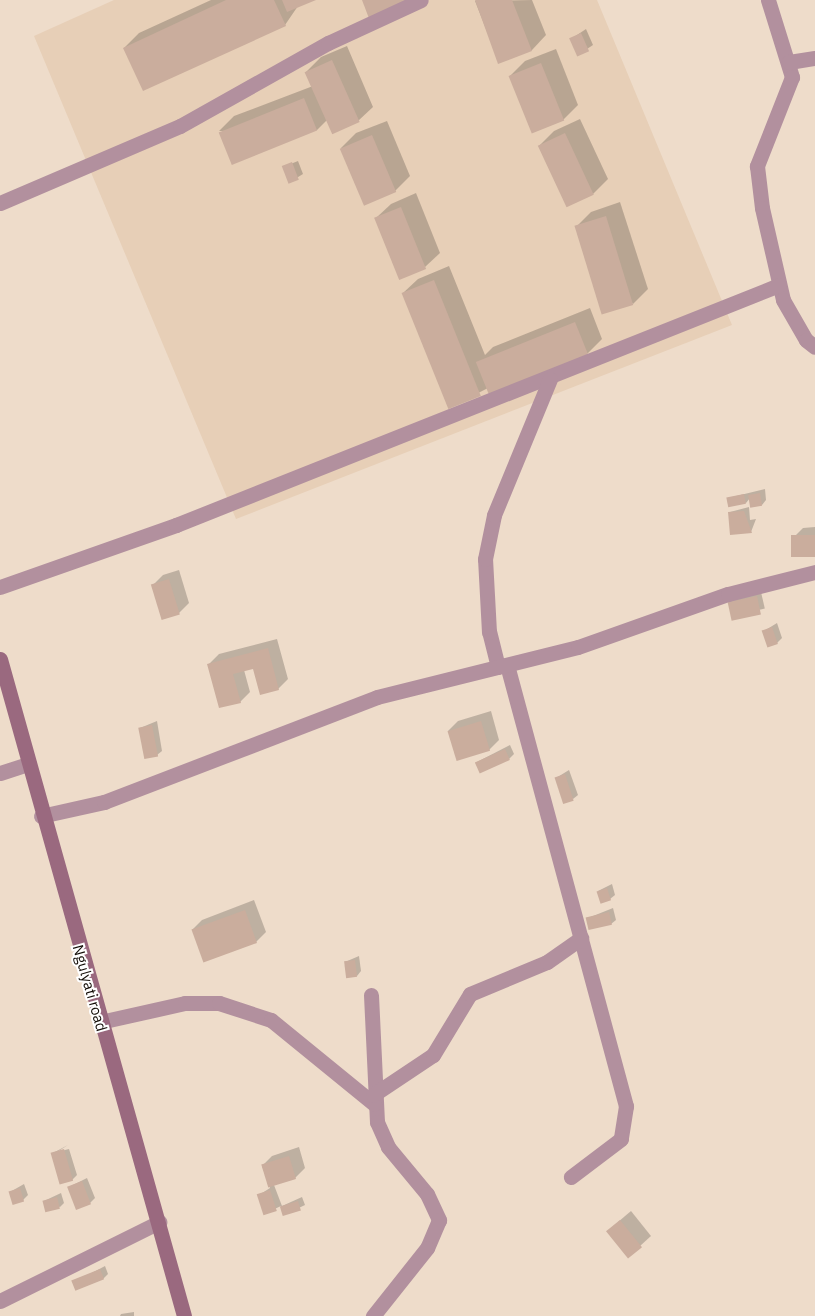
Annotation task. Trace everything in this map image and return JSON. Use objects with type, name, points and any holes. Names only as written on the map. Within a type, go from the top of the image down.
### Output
[{"type":"main road","name":"Ngulyati road","points":[[0,659],[41,816],[160,1222],[184,1316]]},
{"type":"street","points":[[0,203],[180,126],[328,44],[422,0]]},
{"type":"street","points":[[768,0],[789,62],[792,77],[788,94],[756,166],[779,285],[795,322],[815,347]]},
{"type":"street","points":[[789,62],[815,58]]},
{"type":"street","points":[[0,587],[176,525],[550,379],[779,285]]},
{"type":"street","points":[[550,379],[494,515],[485,559],[490,632],[502,666],[581,938],[626,1106],[625,1131],[606,1152],[571,1178]]},
{"type":"street","points":[[41,816],[104,802],[377,697],[578,647],[728,594],[815,572]]},
{"type":"street","points":[[0,773],[27,764]]},
{"type":"street","points":[[374,1100],[433,1055],[470,994],[547,962],[581,938]]},
{"type":"street","points":[[371,995],[374,1100],[388,1147],[427,1194],[439,1220],[427,1248],[373,1316]]},
{"type":"street","points":[[100,1022],[185,1002],[219,1003],[271,1020],[374,1100]]},
{"type":"street","points":[[0,1300],[160,1222]]},
{"type":"shaded area","points":[[114,0],[597,0],[732,325],[236,519],[34,36]]},
{"type":"building","points":[[226,0],[274,0],[286,26],[143,91],[123,48]]},
{"type":"building","points":[[282,0],[316,0],[287,12]]},
{"type":"building","points":[[362,0],[418,0],[370,21]]},
{"type":"building","points":[[475,0],[512,0],[532,51],[498,64]]},
{"type":"building","points":[[581,33],[589,51],[577,57],[569,38]]},
{"type":"building","points":[[332,60],[360,122],[332,134],[305,72]]},
{"type":"building","points":[[541,63],[564,120],[532,134],[509,76]]},
{"type":"building","points":[[304,98],[317,130],[232,165],[219,132]]},
{"type":"building","points":[[565,133],[594,195],[567,207],[538,146]]},
{"type":"building","points":[[372,135],[396,192],[364,206],[340,149]]},
{"type":"building","points":[[292,162],[299,180],[289,184],[282,166]]},
{"type":"building","points":[[401,207],[426,269],[399,280],[374,218]]},
{"type":"building","points":[[606,216],[633,305],[602,315],[574,226]]},
{"type":"building","points":[[434,280],[481,396],[448,409],[402,293]]},
{"type":"building","points":[[575,322],[588,354],[489,395],[476,362]]},
{"type":"building","points":[[760,493],[762,506],[750,508],[748,495]]},
{"type":"building","points":[[744,494],[746,504],[728,507],[726,497]]},
{"type":"building","points":[[744,511],[752,533],[730,535],[728,512]]},
{"type":"building","points":[[791,535],[815,535],[815,557],[791,557]]},
{"type":"building","points":[[169,579],[180,614],[162,620],[151,585]]},
{"type":"building","points":[[757,596],[761,615],[732,621],[728,602]]},
{"type":"building","points":[[772,627],[778,644],[767,648],[762,631]]},
{"type":"building","points":[[268,648],[279,690],[260,695],[253,669],[233,674],[241,703],[219,708],[207,664]]},
{"type":"building","points":[[481,721],[490,751],[457,761],[448,731]]},
{"type":"building","points":[[152,725],[158,756],[144,759],[138,728]]},
{"type":"building","points":[[505,749],[510,760],[480,773],[475,762]]},
{"type":"building","points":[[565,774],[574,801],[563,804],[555,777]]},
{"type":"building","points":[[607,888],[611,900],[601,904],[597,891]]},
{"type":"building","points":[[245,910],[257,943],[203,962],[191,929]]},
{"type":"building","points":[[609,912],[612,925],[589,930],[586,917]]},
{"type":"building","points":[[355,960],[357,977],[346,978],[344,961]]},
{"type":"building","points":[[64,1149],[73,1181],[60,1185],[51,1153]]},
{"type":"building","points":[[289,1156],[296,1179],[268,1187],[261,1164]]},
{"type":"building","points":[[82,1181],[91,1204],[76,1210],[67,1187]]},
{"type":"building","points":[[20,1188],[24,1201],[13,1205],[9,1192]]},
{"type":"building","points":[[270,1190],[277,1211],[263,1215],[257,1194]]},
{"type":"building","points":[[57,1197],[60,1209],[45,1212],[42,1201]]},
{"type":"building","points":[[298,1201],[301,1211],[283,1216],[280,1207]]},
{"type":"building","points":[[620,1220],[642,1247],[628,1259],[606,1231]]},
{"type":"building","points":[[100,1269],[104,1279],[75,1291],[71,1281]]}]
